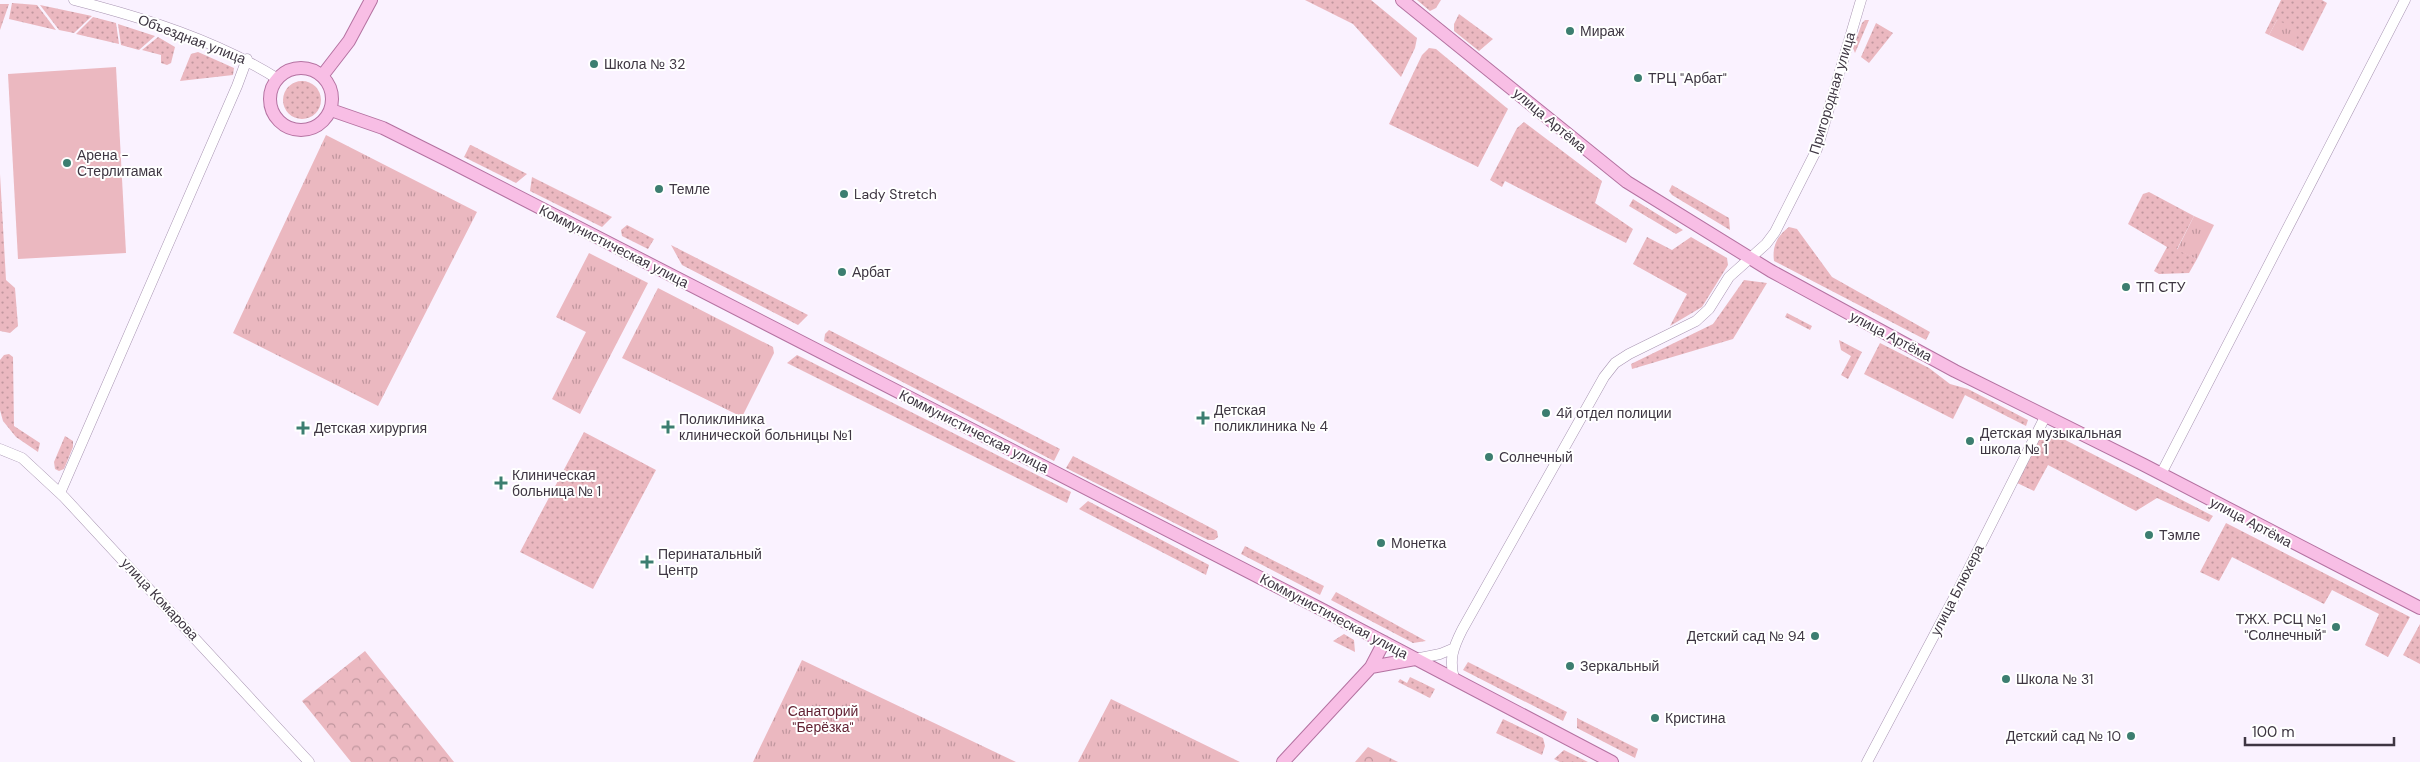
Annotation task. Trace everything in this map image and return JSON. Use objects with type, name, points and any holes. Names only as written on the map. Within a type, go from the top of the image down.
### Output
[{"type":"main road","points":[[322,76],[349,41],[371,0]]},
{"type":"main road","name":"улица Артёма","points":[[1402,0],[1627,182],[1749,258],[1936,361],[2161,474],[2420,608]]},
{"type":"main road","points":[[299,68],[307,69],[322,76],[327,81],[332,95],[331,110],[327,117],[314,128],[297,131],[280,123],[271,107],[272,88],[278,79],[291,70],[299,68]]},
{"type":"main road","name":"Коммунистическая улица","points":[[331,110],[383,128],[447,160],[1384,642],[1612,762]]},
{"type":"main road","points":[[1283,762],[1371,667],[1384,642]]},
{"type":"main road","points":[[1371,667],[1416,659]]},
{"type":"street","name":"Объездная улица","points":[[74,0],[147,21],[247,59],[278,79]]},
{"type":"street","name":"Пригородная улица","points":[[1452,649],[1577,425],[1614,363],[1696,321],[1709,309],[1729,277],[1766,244],[1775,232],[1817,149],[1861,0]]},
{"type":"street","points":[[2161,474],[2405,0]]},
{"type":"street","points":[[60,493],[238,86],[247,59]]},
{"type":"street","name":"улица Блюхера","points":[[1867,762],[1956,594],[2045,417]]},
{"type":"street","name":"улица Комарова","points":[[0,449],[22,458],[60,493],[204,646],[309,762]]},
{"type":"street","points":[[1416,659],[1440,654],[1452,649],[1451,666],[1454,679]]},
{"type":"green space","points":[[1305,0],[1371,0],[1417,38],[1415,48],[1401,77],[1353,24]]},
{"type":"green space","points":[[1417,0],[1441,0],[1436,8],[1430,11]]},
{"type":"green space","points":[[2281,0],[2322,0],[2327,3],[2303,51],[2295,47],[2297,43],[2277,20],[2269,35],[2265,33]]},
{"type":"green space","points":[[12,3],[37,5],[56,30],[9,19]]},
{"type":"green space","points":[[0,4],[9,4],[0,30]]},
{"type":"green space","points":[[40,5],[92,16],[74,33],[59,30]]},
{"type":"green space","points":[[1459,14],[1493,39],[1479,51],[1454,31],[1454,24]]},
{"type":"green space","points":[[93,17],[116,23],[119,44],[76,34]]},
{"type":"green space","points":[[1865,20],[1869,20],[1855,53],[1853,48],[1862,23]]},
{"type":"green space","points":[[2277,20],[2296,29],[2297,43],[2295,47],[2269,35]]},
{"type":"green space","points":[[1876,23],[1893,33],[1869,63],[1861,57]]},
{"type":"green space","points":[[118,24],[155,36],[139,50],[121,45]]},
{"type":"green space","points":[[158,37],[175,47],[171,63],[167,65],[161,63],[161,55],[142,50]]},
{"type":"green space","points":[[1429,48],[1436,49],[1508,109],[1478,167],[1389,124],[1422,55]]},
{"type":"green space","points":[[198,52],[234,68],[233,75],[180,81],[191,54]]},
{"type":"green space","name":"Арена - Стерлитамак","points":[[116,67],[126,253],[18,259],[8,74]]},
{"type":"green space","points":[[302,81],[316,86],[321,100],[316,114],[302,119],[288,114],[283,100],[288,86]]},
{"type":"green space","points":[[1524,122],[1602,181],[1595,203],[1633,229],[1626,243],[1505,181],[1502,187],[1490,180],[1517,128]]},
{"type":"green space","points":[[326,135],[477,212],[378,406],[233,333]]},
{"type":"green space","points":[[470,145],[527,174],[516,183],[464,157]]},
{"type":"green space","points":[[0,174],[6,280],[15,288],[18,326],[10,333],[0,331]]},
{"type":"green space","points":[[532,177],[612,217],[602,227],[530,191]]},
{"type":"green space","points":[[1672,185],[1729,218],[1730,230],[1672,195],[1669,191]]},
{"type":"green space","points":[[2149,192],[2194,216],[2177,249],[2197,259],[2189,273],[2159,274],[2154,271],[2167,247],[2128,224],[2143,194]]},
{"type":"green space","points":[[1633,199],[1683,230],[1676,234],[1629,206]]},
{"type":"green space","points":[[2194,216],[2214,225],[2197,259],[2177,250]]},
{"type":"green space","points":[[627,225],[654,239],[648,249],[622,236],[621,230]]},
{"type":"green space","points":[[1789,227],[1797,229],[1832,277],[1930,332],[1926,340],[1774,261],[1776,242]]},
{"type":"green space","points":[[1647,237],[1672,250],[1691,237],[1727,258],[1728,265],[1702,307],[1670,326],[1687,294],[1633,264]]},
{"type":"green space","points":[[671,245],[808,315],[798,325],[682,265]]},
{"type":"green space","points":[[589,253],[648,283],[580,414],[552,399],[586,332],[556,317]]},
{"type":"green space","points":[[1744,280],[1767,283],[1733,339],[1632,369],[1631,364],[1713,324]]},
{"type":"green space","points":[[658,288],[773,347],[774,353],[742,417],[622,358]]},
{"type":"green space","points":[[1787,313],[1812,326],[1810,330],[1785,317]]},
{"type":"green space","points":[[829,330],[1060,449],[1054,461],[824,341],[825,334]]},
{"type":"green space","points":[[1839,340],[1862,352],[1848,379],[1841,375],[1851,356],[1841,350]]},
{"type":"green space","points":[[1880,343],[1929,368],[1950,384],[1968,389],[2028,420],[2026,426],[1965,395],[1953,419],[1864,374]]},
{"type":"green space","points":[[9,354],[13,357],[14,426],[40,443],[38,452],[16,437],[3,421],[0,410],[0,360],[4,355]]},
{"type":"green space","points":[[797,355],[1071,492],[1067,503],[787,363]]},
{"type":"green space","points":[[2042,428],[2213,516],[2209,522],[2157,498],[2136,511],[2048,465],[2034,491],[2015,482]]},
{"type":"green space","points":[[584,432],[656,470],[593,589],[520,552]]},
{"type":"green space","points":[[65,436],[73,441],[73,447],[64,469],[59,471],[55,469],[54,462]]},
{"type":"green space","points":[[1073,456],[1217,531],[1218,537],[1214,540],[1208,540],[1066,468]]},
{"type":"green space","points":[[1088,501],[1209,565],[1206,575],[1079,509]]},
{"type":"green space","points":[[2226,523],[2410,617],[2388,657],[2365,645],[2379,614],[2332,590],[2324,604],[2232,557],[2219,581],[2200,572]]},
{"type":"green space","points":[[1245,546],[1324,586],[1320,595],[1241,554]]},
{"type":"green space","points":[[1336,592],[1426,641],[1413,643],[1331,600]]},
{"type":"green space","points":[[2420,624],[2420,664],[2403,655]]},
{"type":"green space","points":[[1344,634],[1354,640],[1355,652],[1333,641]]},
{"type":"green space","points":[[365,651],[454,762],[351,762],[302,701]]},
{"type":"green space","name":"Санаторий \"Берёзка\"","points":[[802,660],[1016,762],[753,762]]},
{"type":"green space","points":[[1468,662],[1567,712],[1563,721],[1463,670]]},
{"type":"green space","points":[[1410,677],[1435,689],[1430,698],[1398,682],[1400,679],[1407,683]]},
{"type":"green space","points":[[1111,699],[1240,762],[1078,762]]},
{"type":"green space","points":[[1577,718],[1638,749],[1635,758],[1577,728]]},
{"type":"green space","points":[[1503,719],[1543,738],[1545,746],[1542,755],[1496,733]]},
{"type":"green space","points":[[1368,747],[1398,762],[1355,762]]},
{"type":"green space","points":[[1564,750],[1588,762],[1560,762],[1554,759]]},
{"type":"place","name":"Мираж","points":[[1570,31]]},
{"type":"place","name":"Школа № 32","points":[[594,64]]},
{"type":"place","name":"ТРЦ \"Арбат\"","points":[[1638,78]]},
{"type":"place","name":"Арена - Стерлитамак","points":[[67,163]]},
{"type":"place","name":"Темле","points":[[659,189]]},
{"type":"place","name":"Lady Stretch","points":[[844,194]]},
{"type":"place","name":"Арбат","points":[[842,272]]},
{"type":"place","name":"ТП СТУ","points":[[2126,287]]},
{"type":"place","name":"4й отдел полиции","points":[[1546,413]]},
{"type":"place","name":"Детская поликлиника № 4","points":[[1203,418]]},
{"type":"place","name":"Поликлиника клинической больницы №1","points":[[668,427]]},
{"type":"place","name":"Детская хирургия","points":[[303,428]]},
{"type":"place","name":"Детская музыкальная школа № 1","points":[[1970,441]]},
{"type":"place","name":"Солнечный","points":[[1489,457]]},
{"type":"place","name":"Клиническая больница № 1","points":[[501,483]]},
{"type":"place","name":"Тэмле","points":[[2149,535]]},
{"type":"place","name":"Монетка","points":[[1381,543]]},
{"type":"place","name":"Перинатальный Центр","points":[[647,562]]},
{"type":"place","name":"ТЖХ. РСЦ №1 \"Солнечный\"","points":[[2336,627]]},
{"type":"place","name":"Детский сад № 94","points":[[1815,636]]},
{"type":"place","name":"Зеркальный","points":[[1570,666]]},
{"type":"place","name":"Школа № 31","points":[[2006,679]]},
{"type":"place","name":"Кристина","points":[[1655,718]]},
{"type":"place","name":"Детский сад № 10","points":[[2131,736]]}]
